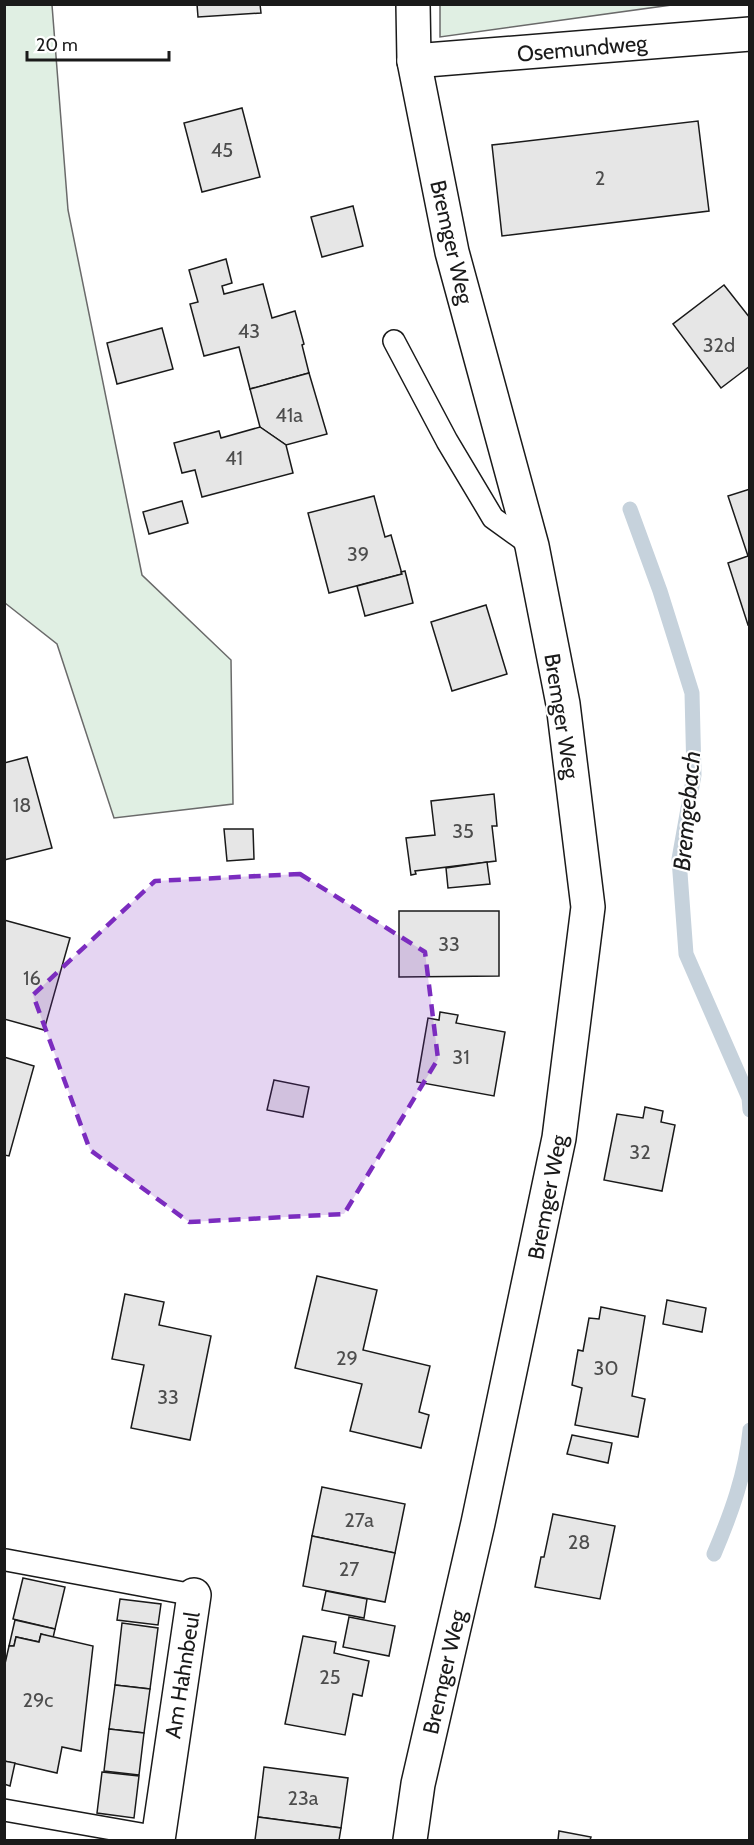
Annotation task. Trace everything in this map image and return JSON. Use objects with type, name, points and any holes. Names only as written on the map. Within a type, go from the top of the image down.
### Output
[{"type":"street","name":"Bremger Weg","points":[[410,1840],[418,1784],[483,1500],[559,1138],[588,907],[563,705],[532,546],[452,252],[414,61],[413,4]]},
{"type":"street","name":"Osemundweg","points":[[414,61],[750,34]]},
{"type":"street","name":"Am Hahnbeul","points":[[158,1839],[194,1595]]},
{"type":"lane","points":[[394,341],[447,441],[493,518],[532,546]]},
{"type":"lane","name":"Am Hahnbeul","points":[[6,1560],[194,1595]]},
{"type":"lane","name":"Am Hahnbeul","points":[[4,1810],[158,1839]]},
{"type":"highlighted area","points":[[300,874],[425,952],[438,1059],[344,1214],[189,1222],[90,1150],[33,995],[155,881]]},
{"type":"green space","points":[[440,4],[671,4],[671,5],[440,37]]},
{"type":"green space","points":[[4,5],[52,5],[68,210],[142,575],[231,660],[233,804],[114,818],[57,644],[5,603]]},
{"type":"building","points":[[197,4],[260,4],[261,13],[198,17]]},
{"type":"building","points":[[242,108],[260,177],[202,192],[184,123]]},
{"type":"building","points":[[698,121],[709,211],[502,236],[492,145]]},
{"type":"building","points":[[353,206],[363,246],[322,257],[311,217]]},
{"type":"building","points":[[226,259],[232,283],[222,286],[224,294],[263,284],[272,318],[295,311],[309,373],[250,389],[239,347],[204,356],[190,304],[198,302],[189,270]]},
{"type":"building","points":[[724,285],[750,318],[750,366],[721,388],[673,324]]},
{"type":"building","points":[[162,328],[173,369],[117,384],[107,343]]},
{"type":"building","points":[[309,373],[327,434],[286,445],[260,427],[250,389]]},
{"type":"building","points":[[260,427],[286,445],[293,473],[202,497],[195,470],[182,473],[174,443],[219,431],[221,438]]},
{"type":"building","points":[[750,489],[750,624],[748,625],[728,563],[748,556],[728,496]]},
{"type":"building","points":[[374,496],[385,537],[391,535],[402,574],[329,593],[308,513]]},
{"type":"building","points":[[182,501],[188,523],[149,534],[143,512]]},
{"type":"building","points":[[405,571],[413,603],[365,616],[357,586],[402,574],[401,572]]},
{"type":"building","points":[[486,605],[507,674],[452,691],[431,622]]},
{"type":"building","points":[[27,757],[52,848],[4,860],[4,763]]},
{"type":"building","points":[[494,794],[497,826],[492,826],[496,861],[415,871],[416,874],[411,875],[406,838],[435,835],[431,801]]},
{"type":"building","points":[[224,829],[253,829],[254,859],[227,861]]},
{"type":"building","points":[[487,862],[490,884],[448,888],[446,868]]},
{"type":"building","points":[[399,911],[499,911],[499,976],[399,977]]},
{"type":"building","points":[[4,920],[70,938],[44,1030],[4,1019]]},
{"type":"building","points":[[440,1012],[458,1015],[456,1023],[505,1032],[494,1096],[417,1082],[428,1018],[439,1020]]},
{"type":"building","points":[[4,1057],[34,1066],[9,1156],[4,1155]]},
{"type":"building","points":[[274,1080],[309,1087],[303,1117],[267,1110]]},
{"type":"building","points":[[645,1107],[663,1111],[661,1122],[675,1125],[662,1191],[604,1180],[617,1114],[643,1118]]},
{"type":"building","points":[[317,1276],[377,1290],[363,1350],[430,1366],[419,1412],[429,1415],[421,1448],[350,1431],[362,1384],[295,1368]]},
{"type":"building","points":[[125,1294],[164,1302],[159,1325],[211,1336],[190,1440],[131,1428],[144,1365],[112,1359]]},
{"type":"building","points":[[667,1300],[706,1308],[702,1332],[663,1324]]},
{"type":"building","points":[[601,1307],[645,1316],[632,1396],[645,1399],[638,1437],[575,1425],[582,1388],[572,1385],[578,1350],[583,1351],[589,1318],[599,1319]]},
{"type":"building","points":[[572,1435],[612,1443],[608,1463],[567,1454]]},
{"type":"building","points":[[322,1487],[405,1504],[395,1553],[312,1536]]},
{"type":"building","points":[[553,1514],[615,1526],[600,1599],[535,1587]]},
{"type":"building","points":[[312,1536],[395,1553],[385,1602],[303,1586]]},
{"type":"building","points":[[23,1578],[65,1587],[55,1629],[13,1619]]},
{"type":"building","points":[[326,1591],[367,1599],[364,1618],[322,1610]]},
{"type":"building","points":[[120,1599],[161,1604],[158,1625],[117,1620]]},
{"type":"building","points":[[349,1617],[395,1626],[389,1656],[343,1647]]},
{"type":"building","points":[[15,1620],[55,1629],[53,1638],[41,1634],[39,1642],[16,1637],[14,1646],[9,1646]]},
{"type":"building","points":[[122,1623],[158,1628],[150,1689],[115,1685]]},
{"type":"building","points":[[41,1634],[93,1646],[81,1751],[62,1747],[57,1773],[4,1761],[4,1668],[9,1646],[14,1646],[16,1637],[39,1642]]},
{"type":"building","points":[[303,1636],[336,1642],[334,1653],[369,1661],[362,1696],[353,1694],[345,1735],[285,1724]]},
{"type":"building","points":[[115,1685],[150,1689],[144,1733],[109,1729]]},
{"type":"building","points":[[109,1729],[144,1733],[139,1775],[104,1771]]},
{"type":"building","points":[[4,1761],[15,1763],[10,1786],[4,1784]]},
{"type":"building","points":[[264,1767],[348,1778],[341,1828],[258,1817]]},
{"type":"building","points":[[102,1772],[139,1776],[134,1818],[97,1813]]},
{"type":"building","points":[[258,1817],[341,1828],[339,1840],[255,1840]]},
{"type":"building","points":[[559,1831],[591,1837],[590,1840],[558,1840]]},
{"type":"waterway","name":"Bremgebach","points":[[630,509],[660,591],[692,693],[694,775],[679,859],[686,954],[749,1098],[750,1110]]},
{"type":"waterway","name":"Bremgebach","points":[[714,1554],[737,1493],[750,1430]]}]
